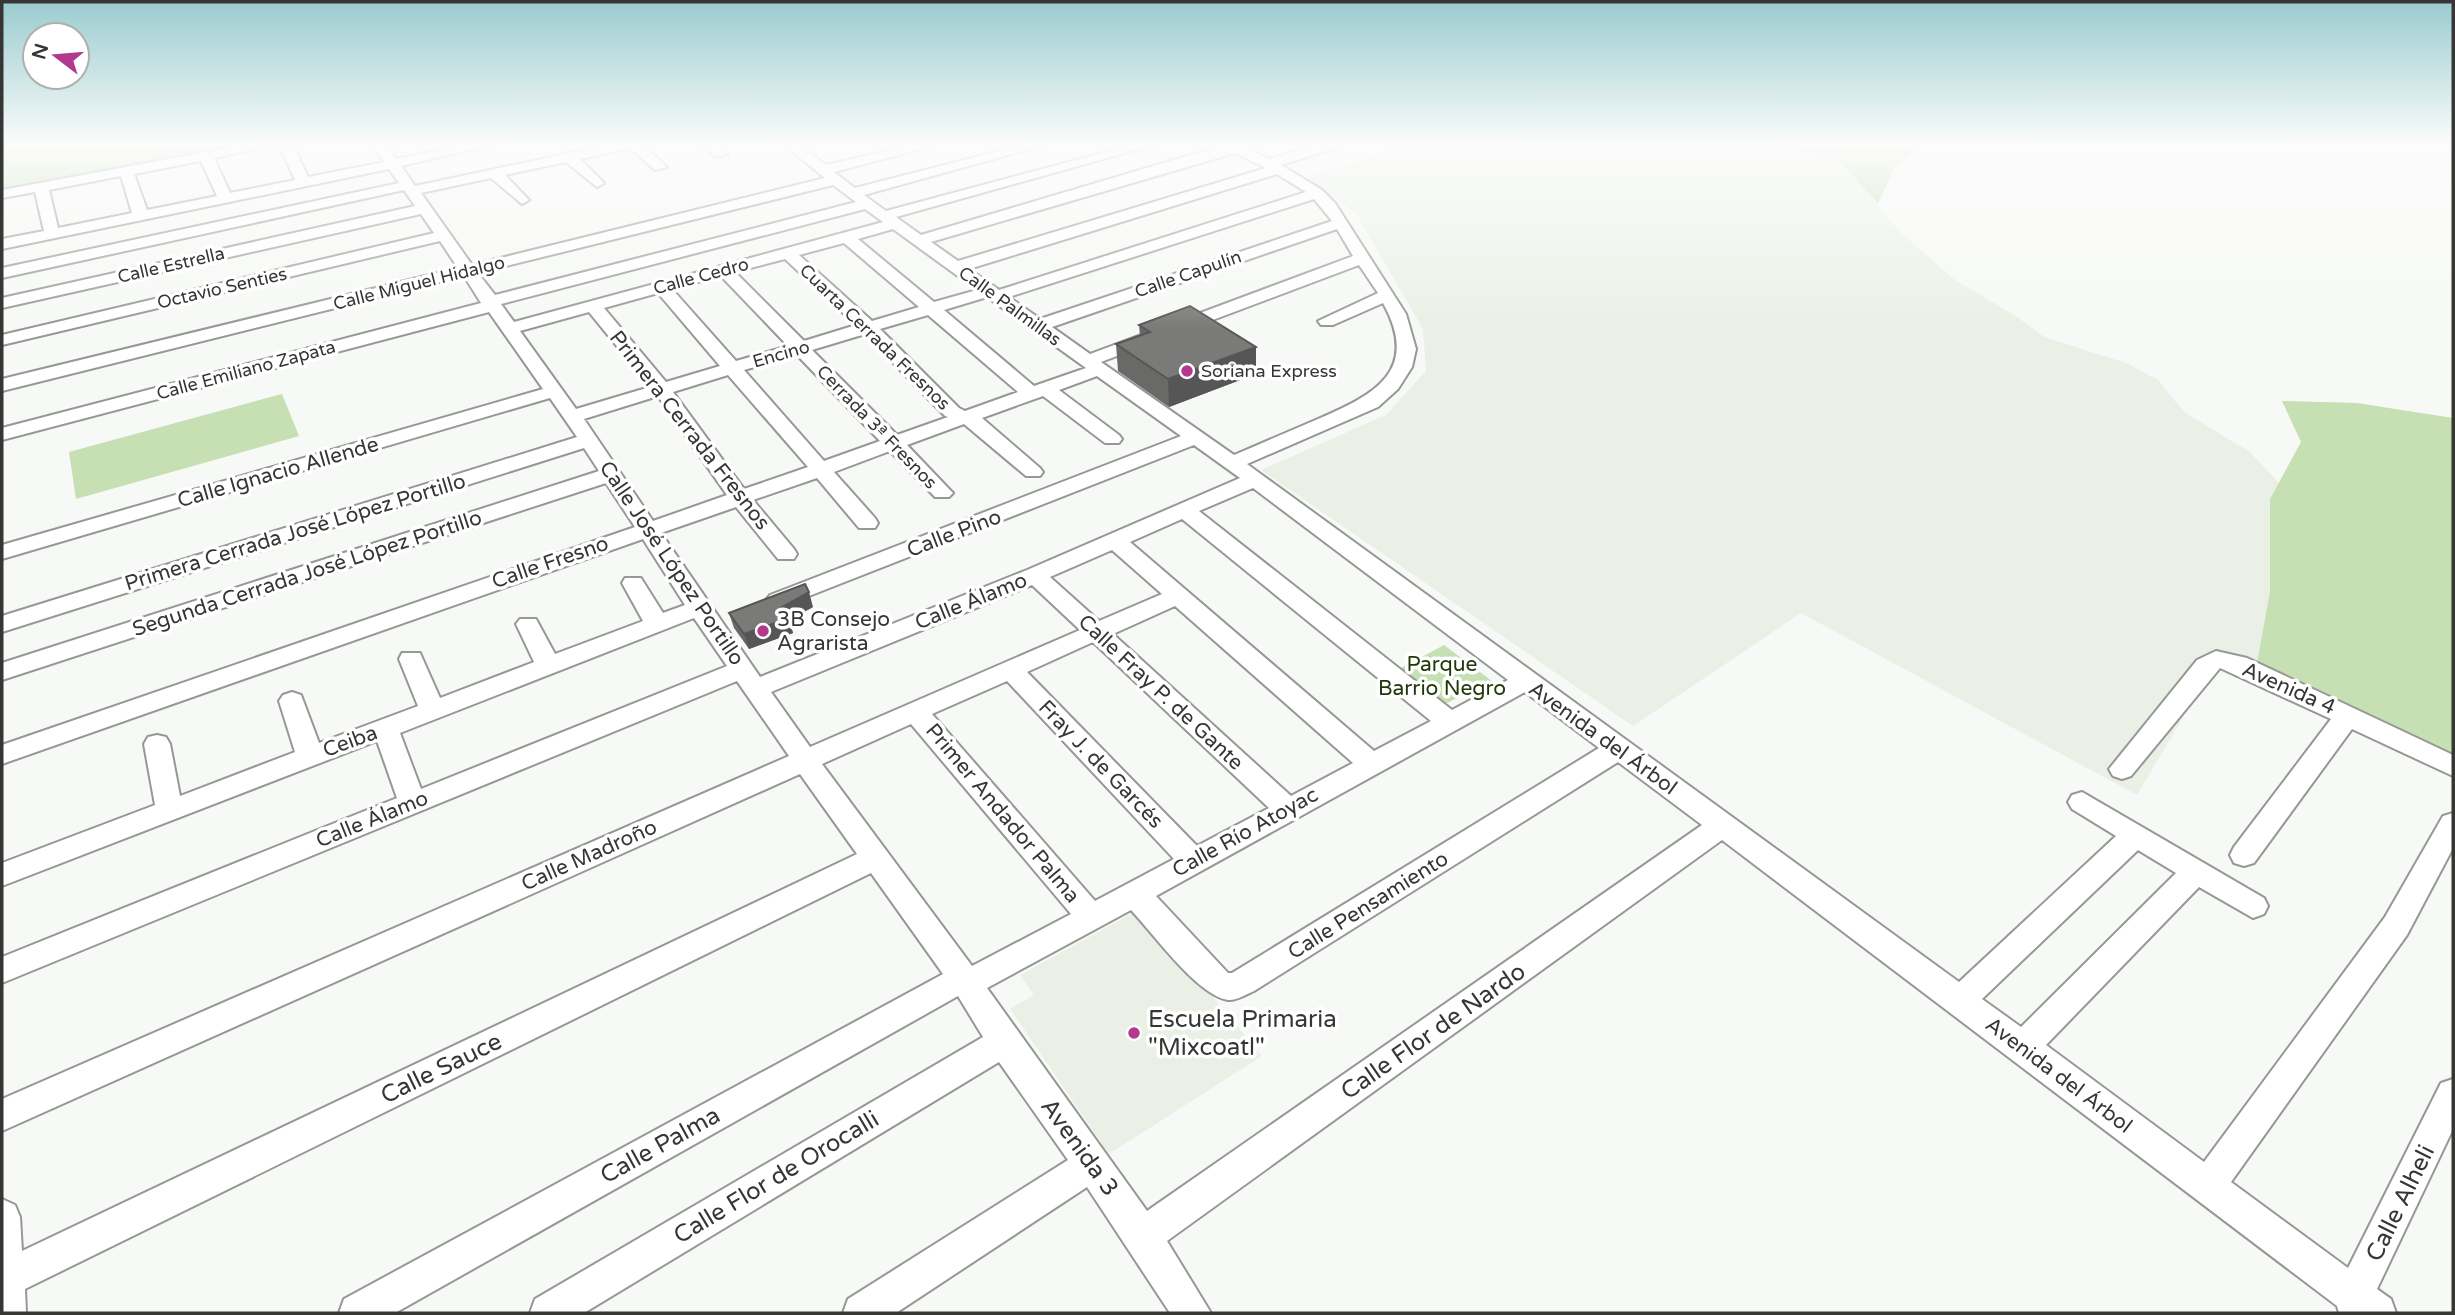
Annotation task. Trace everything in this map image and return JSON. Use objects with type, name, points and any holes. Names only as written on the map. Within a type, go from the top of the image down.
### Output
[{"type":"street","points":[[46,206],[52,234]]},
{"type":"street","points":[[138,206],[141,216]]},
{"type":"street","points":[[2,244],[186,206]]},
{"type":"street","points":[[2,273],[322,206]]},
{"type":"street","name":"Calle José López Portillo","points":[[421,206],[589,440],[805,760],[965,981]]},
{"type":"street","name":"Calle Miguel Hidalgo","points":[[2,385],[468,271],[712,206]]},
{"type":"street","name":"Calle Emiliano Zapata","points":[[2,434],[490,304],[831,206]]},
{"type":"street","name":"Calle Palmillas","points":[[871,206],[1232,463]]},
{"type":"street","points":[[889,220],[936,206]]},
{"type":"street","points":[[919,240],[1031,206]]},
{"type":"street","points":[[957,267],[1147,206]]},
{"type":"street","name":"Encino","points":[[572,416],[930,309],[993,294],[1274,206]]},
{"type":"street","points":[[1232,463],[1322,427],[1371,403],[1391,388],[1407,359],[1404,321],[1327,206]]},
{"type":"street","name":"Calle Estrella","points":[[2,303],[423,209]]},
{"type":"street","name":"Calle Cedro","points":[[507,329],[847,237],[889,220]]},
{"type":"street","name":"Calle Capulín","points":[[1037,326],[1340,223]]},
{"type":"street","name":"Octavio Senties","points":[[2,340],[443,236]]},
{"type":"street","points":[[847,237],[930,309],[1039,391],[1112,439]]},
{"type":"street","name":"Cuarta Cerrada Fresnos","points":[[788,253],[868,327],[952,412],[975,422],[1033,472]]},
{"type":"street","name":"Calle Fresno","points":[[2,755],[1039,391],[1093,365],[1363,258]]},
{"type":"street","name":"Cerrada 3ª Fresnos","points":[[724,270],[942,493]]},
{"type":"street","points":[[661,287],[867,523]]},
{"type":"street","points":[[1327,321],[1388,295]]},
{"type":"street","name":"Primera Cerrada Fresnos","points":[[593,306],[662,389],[740,497],[786,554]]},
{"type":"street","name":"Calle Ignacio Allende","points":[[2,552],[555,391]]},
{"type":"street","name":"Calle Pino","points":[[763,606],[1194,438]]},
{"type":"street","name":"Primera Cerrada José López Portillo","points":[[2,624],[589,440]]},
{"type":"street","name":"Avenida del Árbol","points":[[1232,463],[2023,1047],[2363,1307]]},
{"type":"street","name":"Segunda Cerrada José López Portillo","points":[[2,672],[612,474]]},
{"type":"street","name":"Calle Álamo","points":[[2,970],[413,803],[1035,575],[1256,480]]},
{"type":"street","points":[[1185,510],[1449,721]]},
{"type":"street","points":[[1114,540],[1370,763]]},
{"type":"street","name":"Calle Fray P. de Gante","points":[[1035,575],[1288,809]]},
{"type":"street","points":[[633,583],[657,624]]},
{"type":"street","name":"Calle Madroño","points":[[2,1115],[1177,596]]},
{"type":"street","points":[[706,617],[737,615]]},
{"type":"street","name":"Ceiba","points":[[2,874],[169,808],[657,624],[706,617]]},
{"type":"street","points":[[528,624],[548,665]]},
{"type":"street","points":[[411,659],[432,710]]},
{"type":"street","name":"Avenida 4","points":[[2122,769],[2206,666],[2216,659],[2238,664],[2349,714],[2453,766]]},
{"type":"street","name":"Fray J. de Garcés","points":[[1009,668],[1193,860]]},
{"type":"street","name":"Calle Río Atoyac","points":[[965,981],[984,976],[1370,763],[1525,681]]},
{"type":"street","points":[[292,701],[310,756]]},
{"type":"street","name":"Primer Andador Palma","points":[[914,710],[1091,917]]},
{"type":"street","points":[[2244,855],[2349,714]]},
{"type":"street","points":[[385,728],[413,803]]},
{"type":"street","points":[[157,744],[169,808]]},
{"type":"street","name":"Calle Pensamiento","points":[[1135,894],[1217,982],[1230,987],[1618,749]]},
{"type":"street","points":[[2082,802],[2134,837],[2253,906]]},
{"type":"street","points":[[2207,1186],[2396,926],[2453,823]]},
{"type":"street","name":"Calle Flor de Nardo","points":[[1143,1236],[1722,826]]},
{"type":"street","points":[[1959,1001],[2134,837]]},
{"type":"street","name":"Calle Sauce","points":[[6,1296],[876,858]]},
{"type":"street","points":[[2023,1047],[2195,873]]},
{"type":"street","name":"Avenida 3","points":[[965,981],[1004,1042],[1143,1236],[1192,1313]]},
{"type":"street","name":"Calle Palma","points":[[358,1313],[944,987],[965,981]]},
{"type":"street","name":"Calle Flor de Orocalli","points":[[549,1313],[1004,1042]]},
{"type":"street","name":"Calle Alheli","points":[[2363,1307],[2453,1094]]},
{"type":"street","points":[[862,1313],[1093,1164]]},
{"type":"street","points":[[2,1217],[6,1296]]},
{"type":"shaded area","points":[[1347,206],[1878,206],[1900,232],[1955,280],[2016,316],[2044,337],[2126,363],[2158,380],[2184,412],[2250,452],[2279,483],[2270,499],[2270,591],[2257,663],[2217,660],[2137,795],[1801,613],[1633,726],[1261,470],[1386,415],[1426,371],[1423,329],[1355,212]]},
{"type":"shaded area","name":"Escuela Primaria \"Mixcoatl\"","points":[[1140,909],[1262,1056],[1109,1154],[1010,1009],[1034,995],[1020,975]]},
{"type":"green space","points":[[282,394],[299,436],[76,499],[69,452]]},
{"type":"green space","points":[[2282,401],[2357,403],[2453,418],[2453,764],[2349,714],[2257,663],[2270,591],[2270,499],[2301,442]]},
{"type":"green space","name":"Parque Barrio Negro","points":[[1444,645],[1492,681],[1437,708],[1392,673]]},
{"type":"building","points":[[1190,306],[1256,347],[1168,379],[1116,344],[1150,332],[1139,325]]},
{"type":"building","points":[[805,584],[809,592],[782,607],[789,618],[744,634],[729,613]]},
{"type":"place","name":"Soriana Express","points":[[1187,371]]},
{"type":"place","name":"3B Consejo Agrarista","points":[[763,631]]},
{"type":"place","name":"Escuela Primaria \"Mixcoatl\"","points":[[1134,1033]]}]
